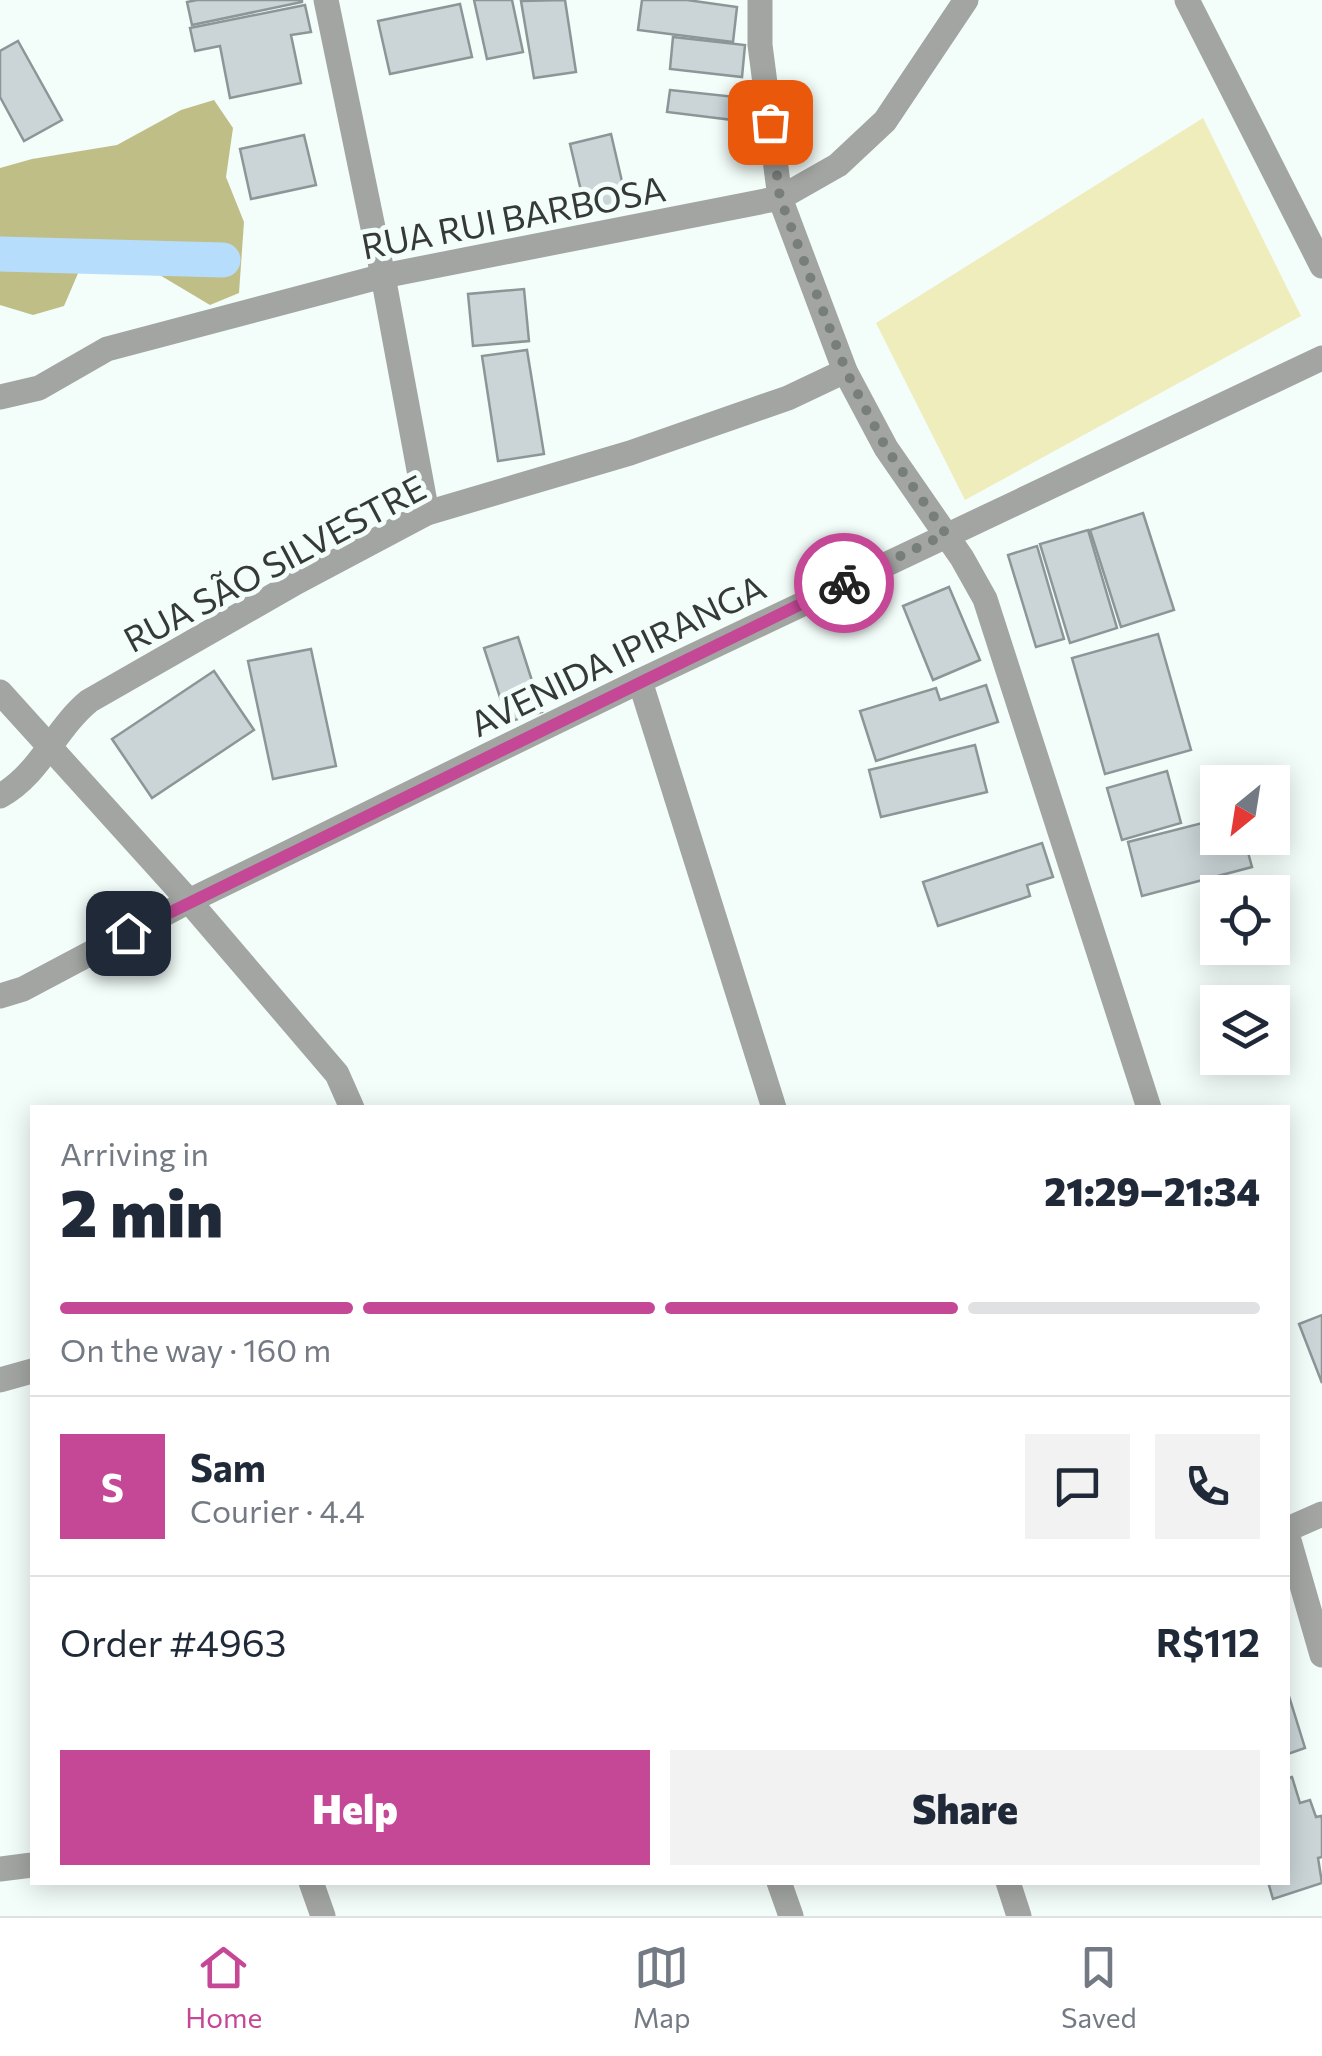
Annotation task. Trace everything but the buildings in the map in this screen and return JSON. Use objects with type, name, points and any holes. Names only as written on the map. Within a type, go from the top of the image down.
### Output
[{"type":"street","points":[[326,0],[384,276],[427,513]]},
{"type":"street","points":[[760,0],[760,46],[780,198],[846,371],[886,448],[946,534],[985,600],[1148,1105]]},
{"type":"street","name":"RUA RUI BARBOSA","points":[[0,397],[38,388],[108,349],[384,276],[780,198],[838,165],[885,121],[966,0]]},
{"type":"street","points":[[1187,0],[1322,266]]},
{"type":"street","name":"AVENIDA IPIRANGA","points":[[0,996],[23,990],[189,902],[640,681],[1322,358]]},
{"type":"street","name":"RUA SÃO SILVESTRE","points":[[0,796],[36,767],[76,712],[90,702],[297,582],[427,513],[648,447],[788,398],[846,371]]},
{"type":"street","points":[[640,681],[773,1105]]},
{"type":"street","points":[[0,692],[337,1074],[351,1105]]},
{"type":"street","points":[[0,1380],[30,1372]]},
{"type":"street","points":[[1290,1528],[1322,1514]]},
{"type":"street","points":[[1290,1545],[1322,1655]]},
{"type":"street","points":[[0,1869],[30,1865]]},
{"type":"street","points":[[312,1885],[323,1916]]},
{"type":"street","points":[[780,1885],[792,1916]]},
{"type":"street","points":[[1009,1885],[1018,1916]]},
{"type":"shaded area","points":[[214,100],[233,128],[226,177],[244,222],[239,293],[210,305],[153,271],[79,271],[64,306],[33,315],[0,305],[0,168],[117,145],[181,110]]},
{"type":"shaded area","points":[[1203,118],[1301,316],[965,500],[876,323]]},
{"type":"waterway","points":[[0,254],[223,260]]},
{"type":"way so far","points":[[770,122],[780,198],[846,371],[886,448],[946,534],[844,583]]},
{"type":"route","points":[[128,933],[844,583]]}]
